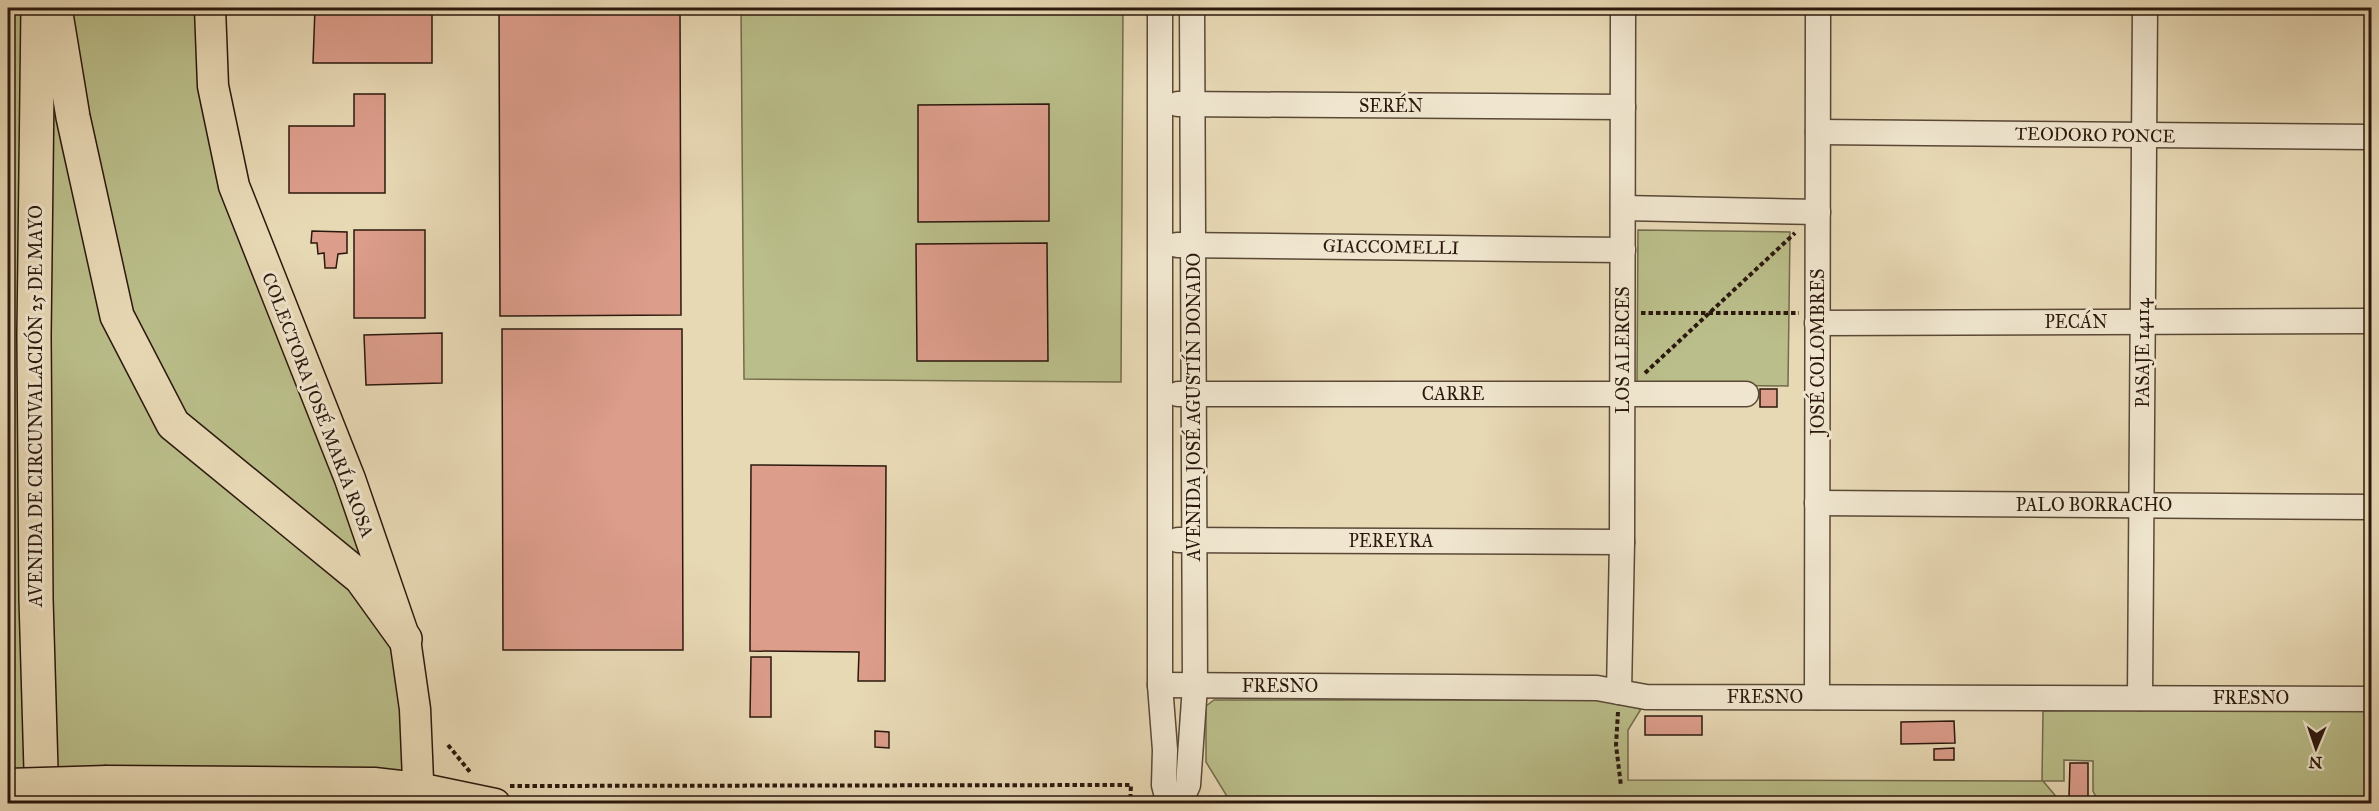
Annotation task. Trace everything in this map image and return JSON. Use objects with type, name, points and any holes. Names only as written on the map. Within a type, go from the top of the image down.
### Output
[{"type":"highway","name":"AVENIDA DE CIRCUNVALACIÓN 25 DE MAYO","points":[[38,8],[34,336],[36,621],[42,804]]},
{"type":"highway","points":[[56,8],[73,117],[117,316],[173,424],[361,578],[405,639]]},
{"type":"main road","name":"COLECTORA JOSÉ MARÍA ROSA","points":[[210,8],[213,86],[234,186],[350,479],[405,639],[415,710],[419,796]]},
{"type":"main road","points":[[8,783],[107,781],[374,783],[419,796],[497,794]]},
{"type":"street","name":"AVENIDA JOSÉ AGUSTÍN DONADO","points":[[1160,8],[1160,685],[1165,750],[1164,785],[1169,804]]},
{"type":"street","name":"AVENIDA JOSÉ AGUSTÍN DONADO","points":[[1179,804],[1188,784],[1195,686],[1192,8]]},
{"type":"street","name":"LOS ALERCES","points":[[1619,692],[1623,542],[1623,8]]},
{"type":"street","name":"JOSÉ COLOMBRES","points":[[1817,697],[1818,8]]},
{"type":"street","name":"PASAJE 14114","points":[[2140,698],[2145,8]]},
{"type":"street","name":"SERÉN","points":[[1160,104],[1623,107]]},
{"type":"street","name":"TEODORO PONCE","points":[[1818,132],[2372,137]]},
{"type":"street","points":[[1623,208],[1818,212]]},
{"type":"street","name":"GIACCOMELLI","points":[[1160,245],[1623,250]]},
{"type":"street","name":"PECÁN","points":[[1818,318],[2143,322],[2372,321]]},
{"type":"street","name":"CARRE","points":[[1160,394],[1746,394]]},
{"type":"street","name":"PALO BORRACHO","points":[[1817,503],[2372,507]]},
{"type":"street","name":"PEREYRA","points":[[1160,540],[1623,542]]},
{"type":"street","name":"FRESNO","points":[[1160,685],[1597,688],[1646,697],[2372,699]]},
{"type":"path","points":[[1622,394],[1818,212]]},
{"type":"path","points":[[1623,313],[1710,313],[1818,318]]},
{"type":"path","points":[[1619,692],[1616,746],[1621,786]]},
{"type":"path","points":[[448,745],[467,771],[475,776]]},
{"type":"path","points":[[497,794],[574,787],[1131,785],[1130,804]]},
{"type":"green space","points":[[8,8],[210,8],[213,86],[405,639],[419,803],[8,803]]},
{"type":"green space","points":[[741,8],[1123,8],[1121,382],[744,379]]},
{"type":"green space","points":[[1638,230],[1790,232],[1788,386],[1637,384]]},
{"type":"green space","points":[[1214,700],[1602,700],[1641,709],[1628,730],[1628,780],[2042,781],[2043,711],[2372,708],[2371,801],[2099,803],[2093,791],[2093,761],[2064,760],[2064,781],[2043,781],[2059,800],[2056,803],[1228,798],[1206,762],[1206,706]]},
{"type":"building","points":[[315,8],[432,8],[432,63],[313,63]]},
{"type":"building","points":[[499,8],[680,8],[681,315],[500,316]]},
{"type":"building","points":[[354,94],[385,94],[385,193],[289,193],[289,126],[354,126]]},
{"type":"building","points":[[1049,104],[1049,221],[918,222],[918,105]]},
{"type":"building","points":[[354,230],[425,230],[425,318],[354,318]]},
{"type":"building","points":[[312,231],[347,232],[347,253],[338,254],[336,268],[325,268],[324,253],[318,254],[317,243],[311,243]]},
{"type":"building","points":[[1047,243],[1048,361],[917,361],[916,244]]},
{"type":"building","points":[[502,329],[682,329],[683,650],[503,650]]},
{"type":"building","points":[[442,333],[442,383],[366,385],[364,335]]},
{"type":"building","points":[[1760,389],[1777,389],[1777,407],[1760,407]]},
{"type":"building","points":[[751,465],[886,466],[885,681],[858,681],[859,652],[750,651]]},
{"type":"building","points":[[751,657],[771,657],[771,717],[750,717]]},
{"type":"building","points":[[1645,716],[1702,716],[1702,735],[1645,735]]},
{"type":"building","points":[[1954,721],[1955,743],[1901,744],[1901,722]]},
{"type":"building","points":[[875,731],[889,732],[889,748],[875,747]]},
{"type":"building","points":[[1954,748],[1954,760],[1934,760],[1934,749]]},
{"type":"building","points":[[2070,763],[2088,763],[2088,797],[2069,797]]}]
